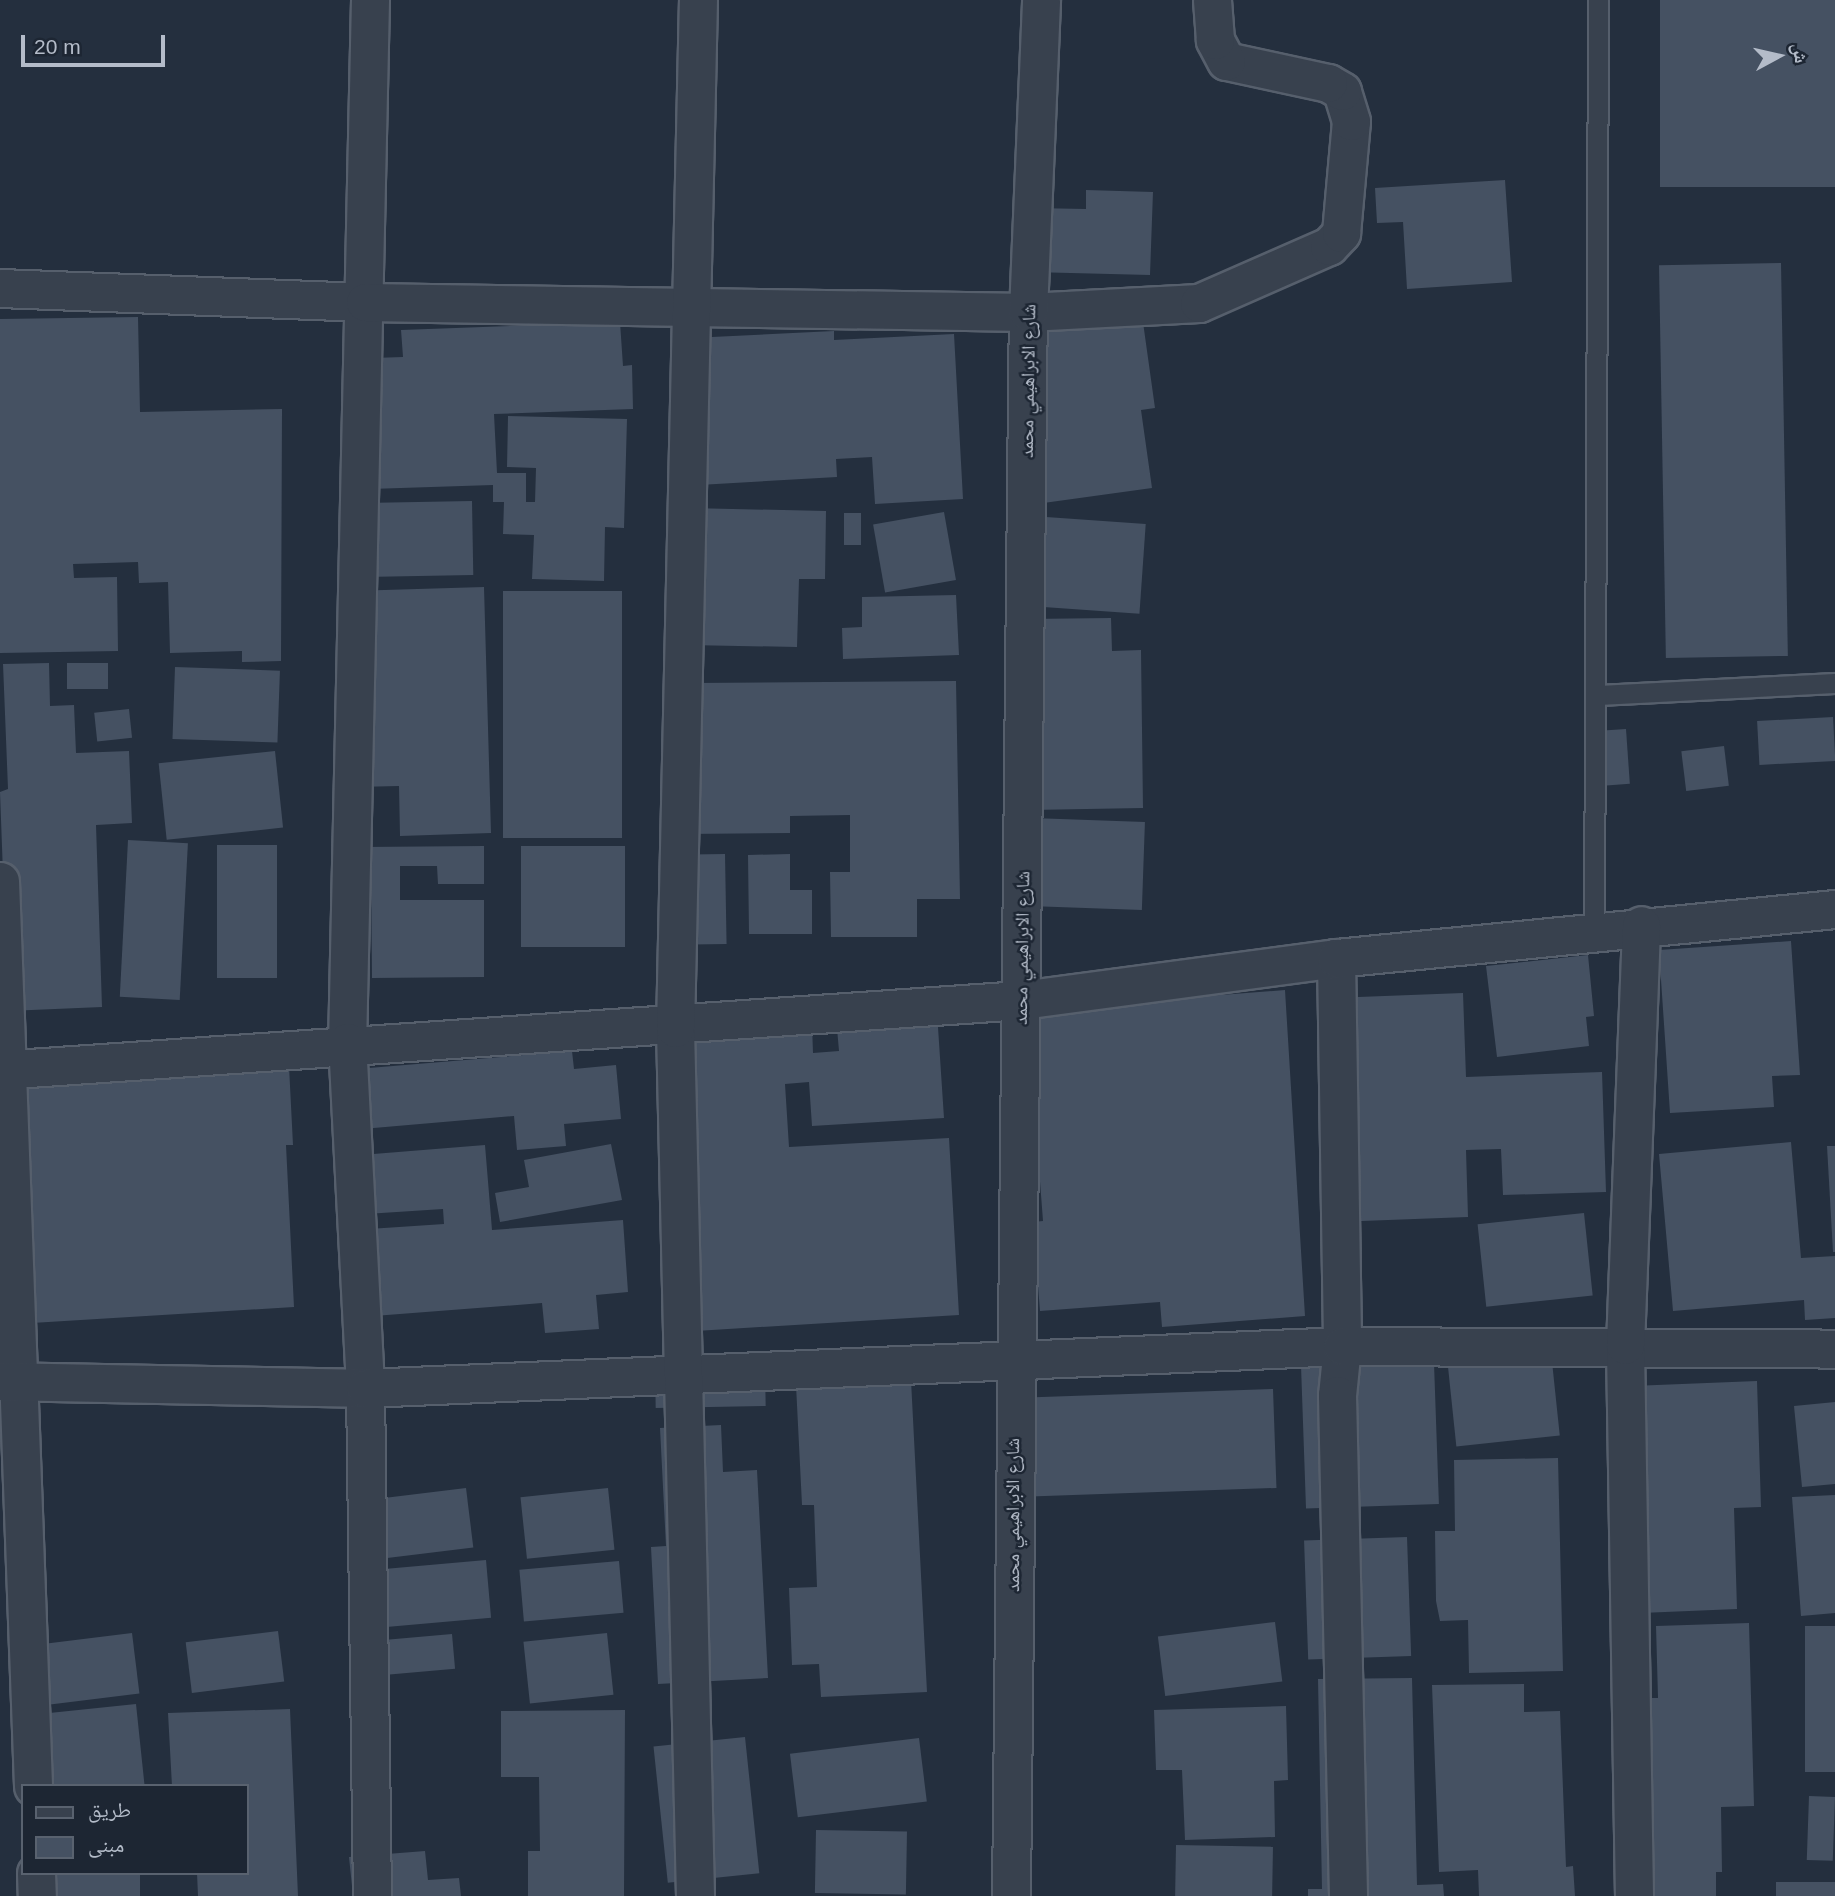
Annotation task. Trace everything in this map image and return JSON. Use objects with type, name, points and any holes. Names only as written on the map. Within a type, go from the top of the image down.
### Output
[{"type":"street","points":[[370,0],[347,1042],[365,1388],[372,1896]]},
{"type":"street","points":[[695,1896],[675,1028],[698,0]]},
{"type":"street","name":"شارع الابراهيمي محمد","points":[[1011,1896],[1014,1364],[1022,1000],[1028,312],[1041,0]]},
{"type":"street","points":[[0,288],[365,302],[693,304],[1028,312],[1199,303],[1329,246],[1341,233],[1351,121],[1342,91],[1226,61],[1215,40],[1212,0]]},
{"type":"street","points":[[0,881],[8,1381],[33,1784]]},
{"type":"street","points":[[4,1070],[347,1042],[675,1028],[1022,1000],[1336,957],[1641,925],[1835,909]]},
{"type":"street","points":[[1634,1896],[1625,1345],[1641,925]]},
{"type":"street","points":[[1336,957],[1342,1346],[1337,1395],[1348,1896]]},
{"type":"street","points":[[8,1381],[365,1388],[1014,1364],[1342,1346],[1625,1345],[1835,1349]]},
{"type":"street","points":[[36,1875],[37,1896]]},
{"type":"lane","points":[[1594,930],[1598,695],[1598,0]]},
{"type":"lane","points":[[1598,695],[1835,683]]},
{"type":"building","points":[[1660,0],[1835,0],[1835,187],[1660,187]]},
{"type":"building","points":[[1505,180],[1512,282],[1407,289],[1403,222],[1377,223],[1375,188]]},
{"type":"building","points":[[1086,190],[1153,192],[1150,275],[1031,272],[1033,208],[1086,209]]},
{"type":"building","points":[[1781,263],[1788,656],[1666,658],[1659,265]]},
{"type":"building","points":[[1142,315],[1155,408],[1141,410],[1152,488],[1029,505],[1039,329]]},
{"type":"building","points":[[138,317],[140,412],[282,409],[281,661],[242,662],[242,651],[170,653],[168,582],[139,583],[138,562],[73,564],[74,578],[117,577],[118,651],[0,653],[0,319]]},
{"type":"building","points":[[620,322],[623,366],[632,365],[633,409],[494,414],[497,473],[526,473],[526,502],[535,502],[536,468],[507,467],[508,416],[627,419],[624,528],[605,527],[604,581],[532,579],[534,535],[503,534],[504,502],[493,502],[493,485],[370,489],[373,358],[403,357],[401,330]]},
{"type":"building","points":[[834,331],[834,340],[954,334],[963,499],[875,504],[872,457],[836,459],[837,477],[699,485],[691,338]]},
{"type":"building","points":[[472,501],[473,575],[364,577],[363,503]]},
{"type":"building","points":[[690,508],[826,511],[825,579],[799,579],[797,647],[688,645]]},
{"type":"building","points":[[944,512],[956,580],[885,592],[873,525]]},
{"type":"building","points":[[844,513],[861,513],[861,545],[844,545]]},
{"type":"building","points":[[1032,516],[1146,524],[1139,614],[1026,606]]},
{"type":"building","points":[[484,587],[491,833],[400,836],[399,786],[356,787],[351,591]]},
{"type":"building","points":[[503,591],[622,591],[622,838],[503,838]]},
{"type":"building","points":[[956,595],[959,655],[843,659],[842,628],[862,627],[862,597]]},
{"type":"building","points":[[1111,618],[1112,651],[1141,650],[1143,808],[1030,810],[1028,619]]},
{"type":"building","points":[[49,663],[50,706],[74,705],[76,753],[129,751],[132,823],[96,825],[102,1007],[8,1011],[0,792],[8,789],[3,664]]},
{"type":"building","points":[[67,663],[108,663],[108,689],[67,689]]},
{"type":"building","points":[[175,667],[280,671],[277,743],[172,739]]},
{"type":"building","points":[[956,681],[960,899],[917,899],[917,937],[831,937],[830,872],[850,872],[850,815],[790,816],[790,833],[684,834],[694,683]]},
{"type":"building","points":[[129,709],[132,738],[97,741],[94,713]]},
{"type":"building","points":[[1833,717],[1835,761],[1759,765],[1757,721]]},
{"type":"building","points":[[1626,729],[1630,784],[1600,786],[1596,731]]},
{"type":"building","points":[[1724,746],[1729,786],[1686,791],[1681,751]]},
{"type":"building","points":[[275,751],[283,828],[167,840],[159,763]]},
{"type":"building","points":[[1032,818],[1145,822],[1142,910],[1029,906]]},
{"type":"building","points":[[128,840],[188,843],[180,1000],[120,997]]},
{"type":"building","points":[[217,845],[277,845],[277,978],[217,978]]},
{"type":"building","points":[[484,846],[484,884],[438,884],[437,866],[400,866],[400,900],[484,900],[484,977],[372,978],[371,870],[362,870],[362,847]]},
{"type":"building","points":[[521,846],[625,846],[625,947],[521,947]]},
{"type":"building","points":[[725,854],[727,944],[693,945],[691,855]]},
{"type":"building","points":[[790,854],[790,890],[812,890],[812,934],[749,934],[748,855]]},
{"type":"building","points":[[1791,941],[1800,1075],[1772,1076],[1774,1107],[1670,1113],[1659,950]]},
{"type":"building","points":[[1588,955],[1594,1016],[1586,1017],[1589,1046],[1497,1057],[1486,966]]},
{"type":"building","points":[[1285,990],[1305,1316],[1162,1327],[1160,1302],[1040,1311],[1033,1222],[1043,1221],[1027,1010]]},
{"type":"building","points":[[1463,993],[1466,1077],[1602,1072],[1606,1192],[1503,1195],[1501,1149],[1466,1150],[1468,1217],[1335,1222],[1332,998]]},
{"type":"building","points":[[937,1012],[944,1118],[812,1126],[809,1082],[785,1084],[789,1147],[949,1138],[959,1315],[696,1331],[677,1035],[812,1024],[813,1053],[839,1051],[836,1017]]},
{"type":"building","points":[[572,1051],[574,1069],[616,1065],[621,1119],[564,1124],[566,1146],[517,1150],[514,1116],[362,1129],[357,1069]]},
{"type":"building","points":[[289,1066],[293,1145],[286,1145],[294,1307],[32,1323],[20,1079]]},
{"type":"building","points":[[1791,1142],[1801,1258],[1835,1256],[1835,1318],[1805,1320],[1804,1300],[1673,1311],[1659,1154]]},
{"type":"building","points":[[611,1144],[622,1200],[500,1222],[495,1193],[529,1187],[524,1160]]},
{"type":"building","points":[[485,1145],[492,1230],[623,1220],[628,1292],[596,1295],[599,1329],[545,1333],[542,1303],[361,1317],[354,1230],[444,1224],[443,1209],[366,1214],[361,1155]]},
{"type":"building","points":[[1827,1146],[1835,1146],[1835,1252],[1833,1252]]},
{"type":"building","points":[[1584,1213],[1593,1296],[1486,1307],[1478,1224]]},
{"type":"building","points":[[1551,1352],[1560,1436],[1456,1446],[1448,1363]]},
{"type":"building","points":[[1434,1363],[1439,1504],[1306,1509],[1301,1368]]},
{"type":"building","points":[[765,1367],[766,1406],[656,1408],[655,1369]]},
{"type":"building","points":[[911,1380],[927,1692],[821,1697],[819,1664],[792,1665],[789,1588],[817,1587],[814,1505],[802,1505],[796,1385]]},
{"type":"building","points":[[1757,1381],[1761,1507],[1734,1508],[1737,1609],[1641,1613],[1632,1386]]},
{"type":"building","points":[[1273,1389],[1276,1488],[1024,1497],[1020,1398]]},
{"type":"building","points":[[1835,1402],[1835,1484],[1802,1487],[1794,1406]]},
{"type":"building","points":[[721,1425],[723,1472],[757,1470],[768,1678],[658,1684],[651,1547],[666,1546],[660,1428]]},
{"type":"building","points":[[1558,1458],[1563,1671],[1469,1673],[1468,1620],[1440,1621],[1436,1601],[1435,1531],[1455,1531],[1454,1460]]},
{"type":"building","points":[[466,1488],[473,1548],[377,1559],[370,1500]]},
{"type":"building","points":[[608,1488],[614,1550],[527,1559],[520,1497]]},
{"type":"building","points":[[1835,1495],[1835,1613],[1801,1616],[1792,1497]]},
{"type":"building","points":[[1407,1537],[1411,1656],[1308,1660],[1304,1541]]},
{"type":"building","points":[[486,1560],[491,1618],[370,1628],[364,1571]]},
{"type":"building","points":[[619,1561],[624,1613],[524,1622],[519,1570]]},
{"type":"building","points":[[1275,1622],[1282,1682],[1165,1696],[1158,1636]]},
{"type":"building","points":[[1749,1623],[1754,1806],[1721,1807],[1722,1872],[1716,1872],[1716,1896],[1648,1896],[1643,1698],[1658,1698],[1656,1626]]},
{"type":"building","points":[[1805,1626],[1835,1626],[1835,1772],[1805,1772]]},
{"type":"building","points":[[278,1631],[284,1682],[192,1693],[186,1642]]},
{"type":"building","points":[[132,1633],[139,1694],[42,1705],[35,1645]]},
{"type":"building","points":[[607,1633],[613,1695],[530,1703],[523,1642]]},
{"type":"building","points":[[452,1634],[455,1669],[378,1676],[375,1641]]},
{"type":"building","points":[[1412,1678],[1417,1885],[1443,1884],[1444,1896],[1308,1896],[1308,1889],[1322,1889],[1318,1679]]},
{"type":"building","points":[[1524,1684],[1524,1712],[1560,1711],[1566,1867],[1573,1866],[1575,1896],[1479,1896],[1478,1870],[1439,1872],[1432,1685]]},
{"type":"building","points":[[136,1704],[144,1784],[40,1784],[33,1715]]},
{"type":"building","points":[[1286,1706],[1288,1780],[1274,1781],[1275,1837],[1185,1840],[1182,1770],[1156,1770],[1154,1710]]},
{"type":"building","points":[[290,1709],[298,1896],[198,1896],[197,1875],[248,1875],[248,1784],[172,1784],[168,1713]]},
{"type":"building","points":[[625,1710],[624,1896],[528,1896],[528,1851],[540,1851],[539,1777],[501,1777],[501,1711]]},
{"type":"building","points":[[745,1737],[759,1873],[668,1883],[654,1747]]},
{"type":"building","points":[[919,1738],[927,1802],[798,1817],[790,1754]]},
{"type":"building","points":[[1809,1796],[1835,1797],[1833,1861],[1807,1860]]},
{"type":"building","points":[[816,1830],[907,1832],[906,1895],[815,1893]]},
{"type":"building","points":[[1176,1845],[1273,1847],[1272,1896],[1175,1896]]},
{"type":"building","points":[[425,1851],[428,1880],[459,1878],[461,1896],[353,1896],[349,1857]]},
{"type":"building","points":[[40,1875],[140,1875],[140,1896],[40,1896]]},
{"type":"building","points":[[1776,1882],[1835,1882],[1835,1896],[1776,1896]]}]
